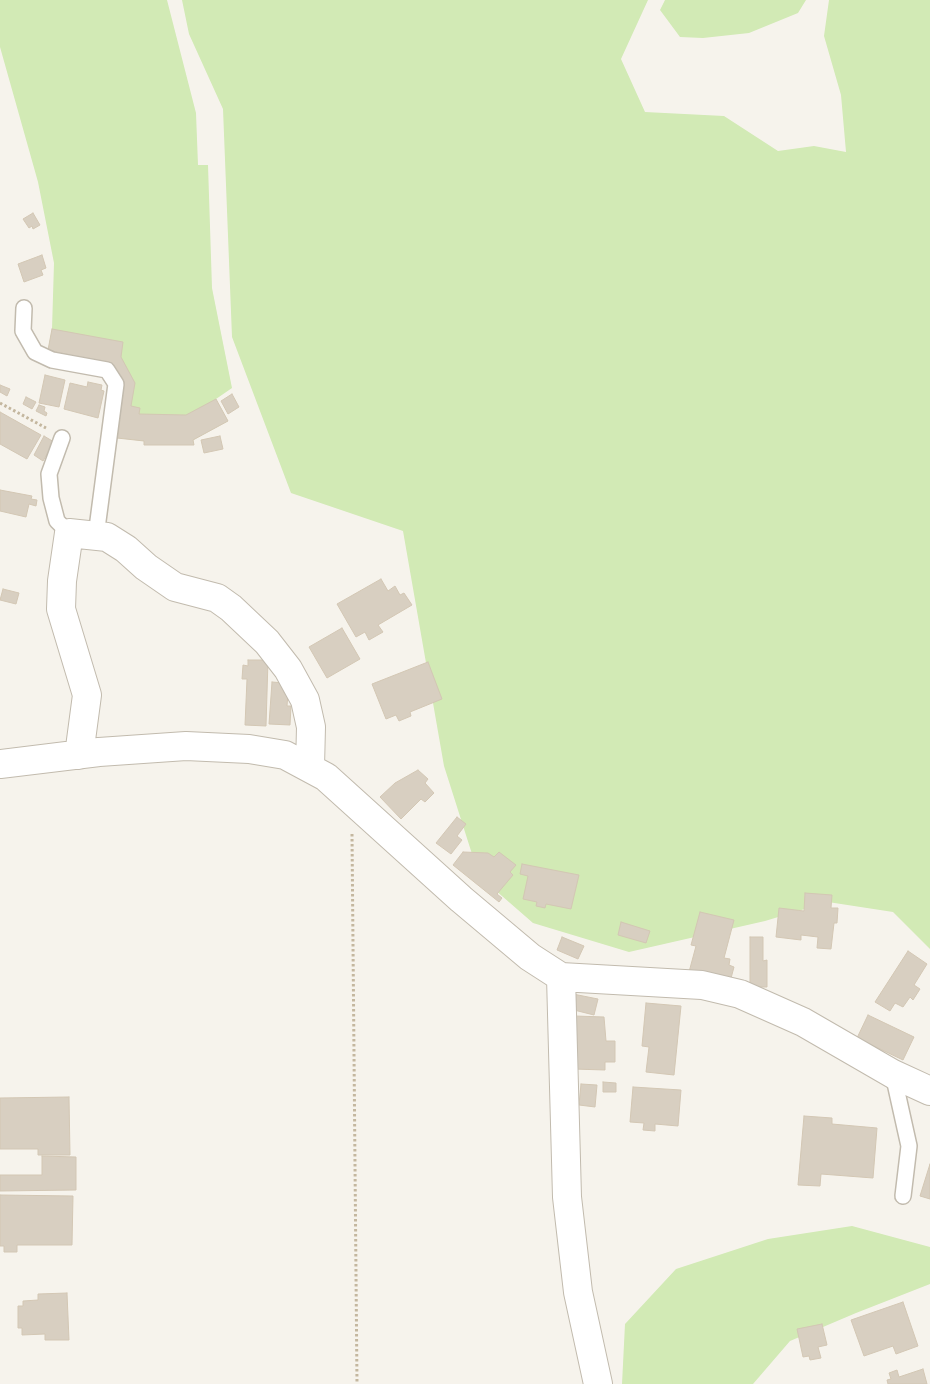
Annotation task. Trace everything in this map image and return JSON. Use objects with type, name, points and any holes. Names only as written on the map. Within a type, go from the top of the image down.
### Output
[{"type":"street","points":[[78,755],[87,696],[61,609],[62,581],[69,533],[107,537],[126,549],[146,567],[175,587],[216,598],[231,608],[267,642],[288,669],[305,700],[311,727],[310,767]]},
{"type":"street","points":[[0,764],[186,746],[249,749],[286,755],[326,777],[530,957],[561,977],[702,985],[740,994],[803,1022],[893,1074],[930,1091]]},
{"type":"street","points":[[561,977],[567,1197],[578,1292],[598,1384]]},
{"type":"lane","points":[[24,308],[23,331],[35,352],[52,360],[107,370],[116,384],[96,536]]},
{"type":"lane","points":[[62,438],[49,474],[51,498],[57,521],[69,533]]},
{"type":"lane","points":[[893,1074],[909,1146],[903,1196]]},
{"type":"path","points":[[0,403],[62,438]]},
{"type":"path","points":[[352,799],[357,1384]]},
{"type":"green space","points":[[0,0],[167,0],[196,113],[198,165],[208,165],[212,288],[232,388],[216,399],[228,421],[193,440],[194,445],[144,445],[144,441],[117,438],[124,382],[113,365],[48,350],[52,329],[54,263],[38,182],[0,47]]},
{"type":"green space","points":[[182,0],[648,0],[621,59],[645,112],[724,116],[778,151],[814,146],[846,152],[841,95],[824,36],[829,0],[930,0],[930,949],[893,912],[828,902],[765,921],[629,952],[533,923],[479,876],[444,766],[403,531],[291,493],[232,337],[223,109],[189,34]]},
{"type":"green space","points":[[665,0],[806,0],[798,13],[749,33],[703,38],[680,37],[660,10]]},
{"type":"green space","points":[[852,1226],[930,1247],[930,1284],[790,1341],[753,1384],[622,1384],[625,1324],[676,1269],[768,1239]]},
{"type":"building","points":[[33,213],[40,225],[33,229],[32,226],[29,228],[23,219]]},
{"type":"building","points":[[42,255],[46,268],[41,270],[43,275],[24,282],[18,264]]},
{"type":"building","points":[[52,329],[123,342],[121,357],[135,383],[131,406],[140,408],[139,414],[186,415],[216,399],[228,421],[193,440],[194,445],[144,445],[144,441],[117,438],[124,382],[113,365],[48,350]]},
{"type":"building","points":[[45,375],[65,380],[59,407],[39,403]]},
{"type":"building","points":[[88,382],[102,385],[101,390],[104,391],[98,418],[64,409],[70,383],[87,387]]},
{"type":"building","points":[[0,385],[10,389],[7,396],[0,392]]},
{"type":"building","points":[[232,394],[239,407],[228,414],[221,401]]},
{"type":"building","points":[[26,397],[36,402],[32,409],[23,404]]},
{"type":"building","points":[[39,405],[45,407],[46,416],[36,411]]},
{"type":"building","points":[[0,412],[41,435],[27,459],[0,444]]},
{"type":"building","points":[[44,436],[54,442],[43,461],[34,455]]},
{"type":"building","points":[[220,436],[223,449],[204,453],[201,440]]},
{"type":"building","points":[[0,490],[32,496],[31,499],[37,500],[36,506],[29,504],[26,517],[0,511]]},
{"type":"building","points":[[381,579],[388,591],[395,586],[400,595],[404,593],[412,605],[378,625],[383,632],[369,640],[365,632],[356,637],[337,604]]},
{"type":"building","points":[[3,589],[19,593],[16,604],[0,600]]},
{"type":"building","points":[[342,628],[360,659],[327,678],[309,647]]},
{"type":"building","points":[[248,660],[268,660],[266,726],[245,725],[247,679],[242,679],[243,665],[248,666]]},
{"type":"building","points":[[428,662],[442,699],[410,712],[411,716],[399,721],[396,715],[386,719],[372,684]]},
{"type":"building","points":[[272,682],[285,683],[284,693],[288,693],[287,706],[291,706],[290,725],[269,724]]},
{"type":"building","points":[[418,770],[428,779],[425,783],[434,793],[425,802],[421,799],[401,819],[380,797],[395,783]]},
{"type":"building","points":[[457,817],[466,824],[457,836],[462,840],[451,854],[436,843]]},
{"type":"building","points":[[463,852],[488,853],[494,857],[499,852],[516,865],[510,872],[513,875],[497,894],[502,898],[499,902],[453,865]]},
{"type":"building","points":[[522,864],[579,875],[571,909],[546,904],[545,908],[536,906],[537,902],[523,899],[528,876],[520,874]]},
{"type":"building","points":[[805,893],[832,895],[831,908],[838,908],[837,923],[834,923],[831,949],[817,948],[818,937],[801,935],[801,940],[776,937],[779,908],[804,911]]},
{"type":"building","points":[[700,912],[734,920],[724,958],[730,959],[729,965],[734,967],[730,982],[689,972],[696,946],[691,945]]},
{"type":"building","points":[[621,922],[650,931],[646,943],[618,935]]},
{"type":"building","points":[[562,937],[584,946],[578,959],[557,950]]},
{"type":"building","points":[[750,937],[763,937],[763,961],[767,960],[767,987],[750,987]]},
{"type":"building","points":[[908,951],[927,964],[914,985],[920,989],[913,1000],[910,997],[903,1007],[895,1003],[890,1011],[875,1002]]},
{"type":"building","points":[[573,994],[598,999],[594,1015],[570,1009]]},
{"type":"building","points":[[646,1003],[681,1006],[674,1075],[646,1072],[649,1047],[642,1046]]},
{"type":"building","points":[[868,1015],[914,1037],[903,1060],[857,1038]]},
{"type":"building","points":[[575,1016],[604,1017],[606,1041],[615,1041],[615,1062],[605,1062],[605,1070],[573,1069]]},
{"type":"building","points":[[603,1082],[616,1083],[616,1092],[603,1092]]},
{"type":"building","points":[[581,1084],[597,1085],[595,1107],[579,1105]]},
{"type":"building","points":[[633,1087],[681,1090],[678,1126],[655,1124],[655,1131],[643,1130],[644,1123],[630,1122]]},
{"type":"building","points":[[69,1097],[70,1155],[38,1155],[38,1149],[0,1149],[0,1098]]},
{"type":"building","points":[[804,1116],[832,1118],[832,1124],[877,1128],[873,1178],[821,1174],[820,1186],[798,1185]]},
{"type":"building","points":[[42,1156],[76,1157],[76,1190],[0,1191],[0,1175],[42,1175]]},
{"type":"building","points":[[930,1164],[930,1199],[920,1196]]},
{"type":"building","points":[[0,1195],[73,1196],[72,1245],[17,1245],[17,1252],[4,1252],[4,1246],[0,1246]]},
{"type":"building","points":[[67,1293],[69,1340],[45,1340],[45,1334],[22,1335],[22,1328],[18,1328],[18,1306],[23,1306],[23,1301],[38,1300],[38,1294]]},
{"type":"building","points":[[903,1302],[918,1346],[896,1354],[893,1346],[864,1356],[851,1320]]},
{"type":"building","points":[[822,1324],[827,1345],[818,1347],[821,1358],[810,1360],[809,1356],[803,1357],[797,1329]]},
{"type":"building","points":[[923,1369],[927,1384],[888,1384],[887,1380],[891,1379],[889,1373],[897,1370],[899,1377]]}]
